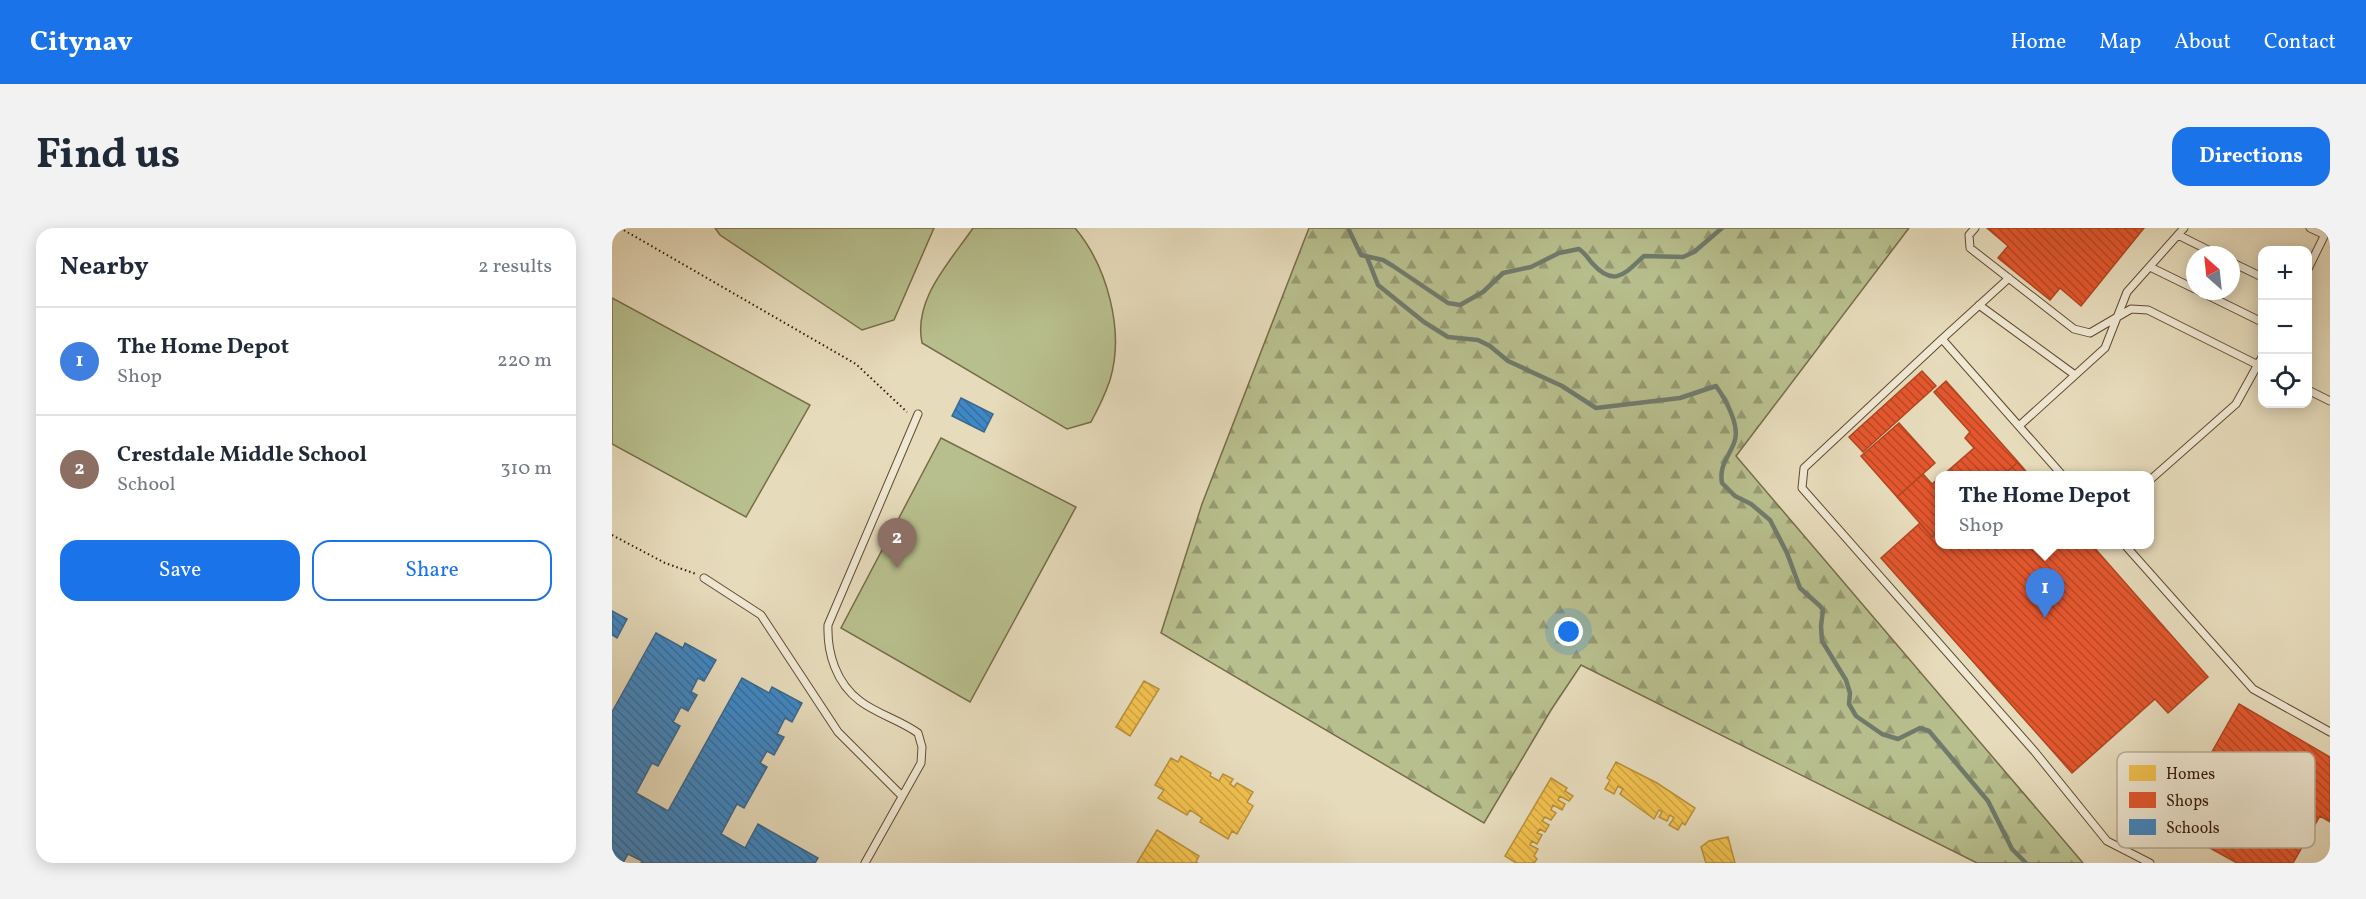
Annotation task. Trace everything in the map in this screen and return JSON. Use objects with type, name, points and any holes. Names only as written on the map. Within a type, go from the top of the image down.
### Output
[{"type":"lane","points":[[1975,228],[1969,236],[1970,248],[2074,329],[2090,333],[2131,309],[2148,310],[2258,365]]},
{"type":"lane","points":[[2019,426],[2105,348],[2127,292],[2184,228]]},
{"type":"lane","points":[[2310,228],[2326,232],[2312,259]]},
{"type":"lane","points":[[2178,235],[2200,246]]},
{"type":"lane","points":[[2240,266],[2258,275]]},
{"type":"lane","points":[[2150,267],[2186,285]]},
{"type":"lane","points":[[2009,278],[1804,468],[1802,488],[2035,752],[2107,841],[2117,846]]},
{"type":"lane","points":[[2217,300],[2258,320]]},
{"type":"lane","points":[[1979,305],[2075,375]]},
{"type":"lane","points":[[1942,339],[2059,471]]},
{"type":"lane","points":[[2154,476],[2236,404],[2258,369]]},
{"type":"lane","points":[[2312,392],[2330,401]]},
{"type":"lane","points":[[865,863],[921,763],[922,747],[918,733],[859,700],[847,687],[834,668],[827,643],[828,625],[917,417]]},
{"type":"lane","points":[[2128,549],[2253,689],[2330,732]]},
{"type":"lane","points":[[704,578],[761,615],[838,732],[902,796]]},
{"type":"lane","points":[[2121,848],[2150,863]]},
{"type":"path","points":[[620,228],[856,364],[917,417]]},
{"type":"path","points":[[612,535],[664,563],[688,570],[704,578]]},
{"type":"green space","points":[[715,228],[934,228],[894,320],[862,330],[720,235]]},
{"type":"green space","points":[[973,228],[1075,228],[1086,243],[1104,280],[1110,300],[1115,341],[1110,380],[1091,422],[1067,429],[922,343],[923,311],[928,296],[944,268]]},
{"type":"green space","points":[[1309,228],[1909,228],[1736,456],[2083,863],[1977,863],[1581,665],[1551,710],[1484,823],[1161,633],[1202,504]]},
{"type":"green space","points":[[612,298],[810,405],[746,517],[612,444]]},
{"type":"green space","points":[[941,438],[1076,507],[970,702],[841,628]]},
{"type":"building: Homes","points":[[1144,681],[1159,689],[1130,736],[1116,727]]},
{"type":"building: Homes","points":[[1181,756],[1211,773],[1210,776],[1219,781],[1223,774],[1233,779],[1230,784],[1234,787],[1237,783],[1253,792],[1247,802],[1253,806],[1237,834],[1232,831],[1228,839],[1200,822],[1202,818],[1190,810],[1187,815],[1158,798],[1164,790],[1155,785],[1171,758],[1178,762]]},
{"type":"building: Homes","points":[[1616,762],[1657,783],[1695,808],[1685,825],[1682,823],[1678,830],[1669,825],[1674,818],[1670,815],[1667,821],[1659,817],[1662,812],[1659,810],[1654,819],[1620,794],[1623,789],[1618,786],[1614,794],[1605,789],[1610,780],[1607,778]]},
{"type":"building: Homes","points":[[1551,778],[1567,788],[1565,791],[1573,796],[1569,801],[1560,796],[1558,800],[1565,804],[1562,810],[1553,805],[1551,810],[1556,813],[1551,820],[1545,817],[1542,821],[1549,825],[1545,832],[1540,829],[1537,833],[1542,835],[1537,844],[1532,841],[1530,845],[1538,849],[1534,856],[1537,859],[1534,863],[1516,863],[1505,856]]},
{"type":"building: Homes","points":[[1157,830],[1199,856],[1196,862],[1198,863],[1137,863]]},
{"type":"building: Homes","points":[[1728,837],[1735,863],[1706,863],[1701,847],[1709,841]]},
{"type":"building: Shops","points":[[1987,228],[2144,228],[2081,306],[2060,288],[2050,300],[1998,258],[2008,246]]},
{"type":"building: Shops","points":[[1922,371],[1936,386],[1863,452],[1849,437]]},
{"type":"building: Shops","points":[[1946,381],[2018,462],[2008,471],[1948,471],[1974,448],[1965,438],[1970,432],[1934,392]]},
{"type":"building: Shops","points":[[1899,423],[1935,463],[1897,497],[1861,456]]},
{"type":"building: Shops","points":[[2018,462],[2026,471],[2008,471]]},
{"type":"building: Shops","points":[[1923,474],[1932,484],[1935,481],[1935,534],[1932,537],[1897,497]]},
{"type":"building: Shops","points":[[1920,523],[1932,537],[1935,534],[1935,549],[2095,549],[2208,677],[2168,713],[2155,699],[2072,773],[1881,558]]},
{"type":"building: Shops","points":[[2239,704],[2330,757],[2330,822],[2320,816],[2315,825],[2315,752],[2212,752]]},
{"type":"building: Shops","points":[[2210,848],[2302,848],[2293,863],[2237,863]]},
{"type":"building: Schools","points":[[961,398],[993,414],[984,432],[952,416]]},
{"type":"building: Schools","points":[[612,611],[627,619],[617,638],[612,635]]},
{"type":"building: Schools","points":[[656,633],[683,648],[685,643],[716,660],[704,681],[698,678],[691,692],[697,695],[688,711],[681,707],[673,722],[680,726],[658,766],[652,763],[636,793],[668,811],[742,678],[769,693],[772,687],[802,703],[792,722],[785,718],[777,734],[784,737],[774,755],[767,751],[760,763],[767,767],[744,808],[737,804],[721,834],[745,848],[758,824],[818,858],[815,863],[641,863],[642,861],[628,854],[623,863],[612,863],[612,712]]},
{"type":"waterway","points":[[1348,228],[1361,255],[1383,260],[1448,303],[1460,305],[1483,292],[1503,273],[1531,267],[1559,253],[1579,249],[1600,271],[1614,276],[1626,272],[1644,256],[1683,257],[1694,252],[1722,228]]},
{"type":"waterway","points":[[1367,257],[1378,285],[1424,322],[1448,337],[1478,340],[1490,346],[1508,361],[1562,386],[1596,408],[1680,398],[1716,386],[1728,406],[1736,429],[1734,443],[1723,467],[1722,483],[1735,496],[1751,504],[1770,520],[1787,553],[1800,588],[1823,610],[1822,641],[1846,680],[1850,693],[1849,704],[1856,716],[1882,734],[1898,739],[1920,728],[1929,731],[1988,801],[2012,849],[2026,863]]},
{"type":"place","name":"Crestdale Middle School","points":[[897,568]]},
{"type":"place","name":"The Home Depot","points":[[2045,618]]}]
